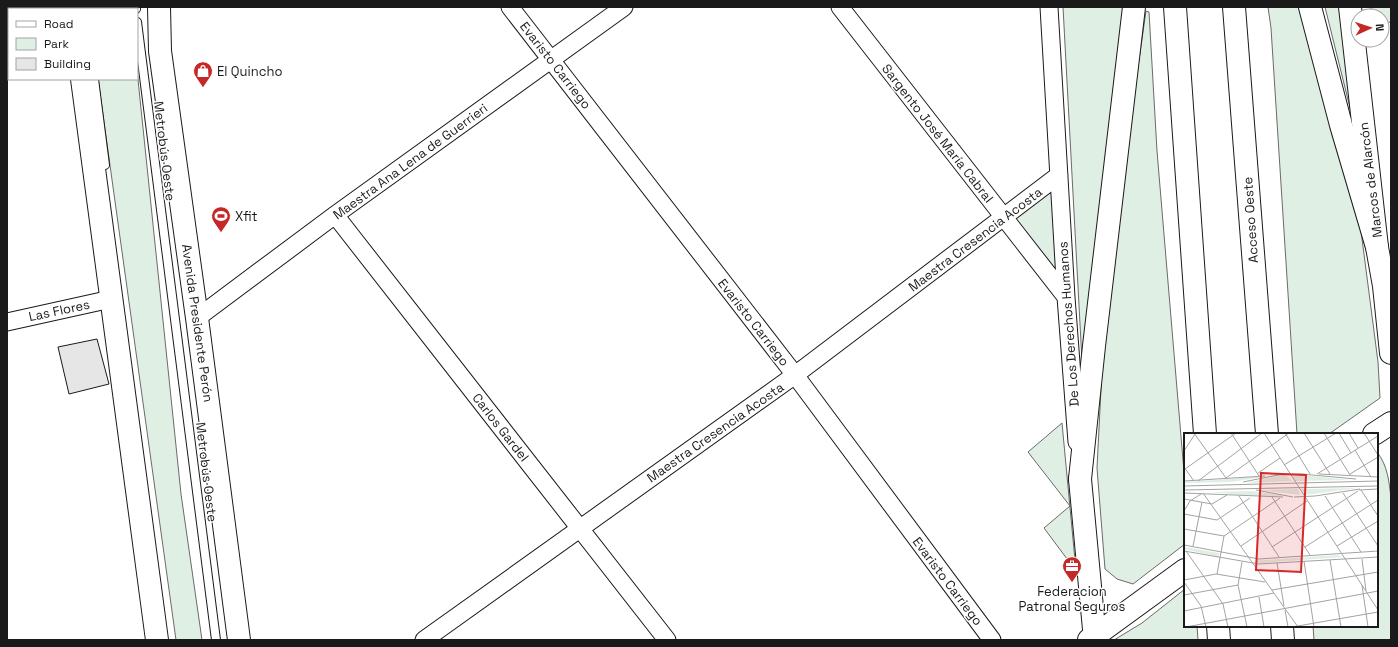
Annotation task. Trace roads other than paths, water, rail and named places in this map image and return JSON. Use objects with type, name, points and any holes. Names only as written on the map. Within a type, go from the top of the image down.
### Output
[{"type":"main road","name":"Avenida Presidente Perón","points":[[159,7],[160,51],[198,318],[239,640]]},
{"type":"main road","points":[[1080,479],[1094,346],[1134,7]]},
{"type":"main road","points":[[1175,7],[1205,433]]},
{"type":"main road","name":"Acceso Oeste","points":[[1234,7],[1267,433]]},
{"type":"main road","points":[[1310,7],[1341,125],[1377,247]]},
{"type":"main road","name":"Marcos de Alarcón","points":[[1350,7],[1377,247],[1384,286],[1391,353]]},
{"type":"main road","points":[[82,80],[158,640]]},
{"type":"main road","points":[[1376,433],[1391,423]]},
{"type":"main road","name":"De Los Derechos Humanos","points":[[1080,479],[1093,639]]},
{"type":"main road","points":[[1093,639],[1184,571]]},
{"type":"main road","points":[[1218,627],[1219,640]]},
{"type":"main road","points":[[1282,627],[1283,640]]},
{"type":"street","name":"Evaristo Carriego","points":[[510,7],[795,375],[992,640]]},
{"type":"street","name":"Maestra Ana Lena de Guerrieri","points":[[198,318],[335,215],[624,7]]},
{"type":"street","name":"Sargento José María Cabral","points":[[840,7],[1066,297]]},
{"type":"street","name":"De Los Derechos Humanos","points":[[1049,7],[1066,297],[1080,479]]},
{"type":"street","name":"Maestra Cresencia Acosta","points":[[424,640],[795,375],[1058,175]]},
{"type":"street","name":"Carlos Gardel","points":[[335,215],[666,640]]},
{"type":"street","name":"Las Flores","points":[[7,322],[111,299]]},
{"type":"lane","name":"Metrobús Oeste","points":[[138,30],[216,640]]},
{"type":"lane","points":[[94,80],[106,174]]},
{"type":"place","name":"El Quincho","points":[[203,88]]},
{"type":"place","name":"Xfit","points":[[221,233]]},
{"type":"place","name":"Federacion Patronal Seguros","points":[[1072,583]]}]
